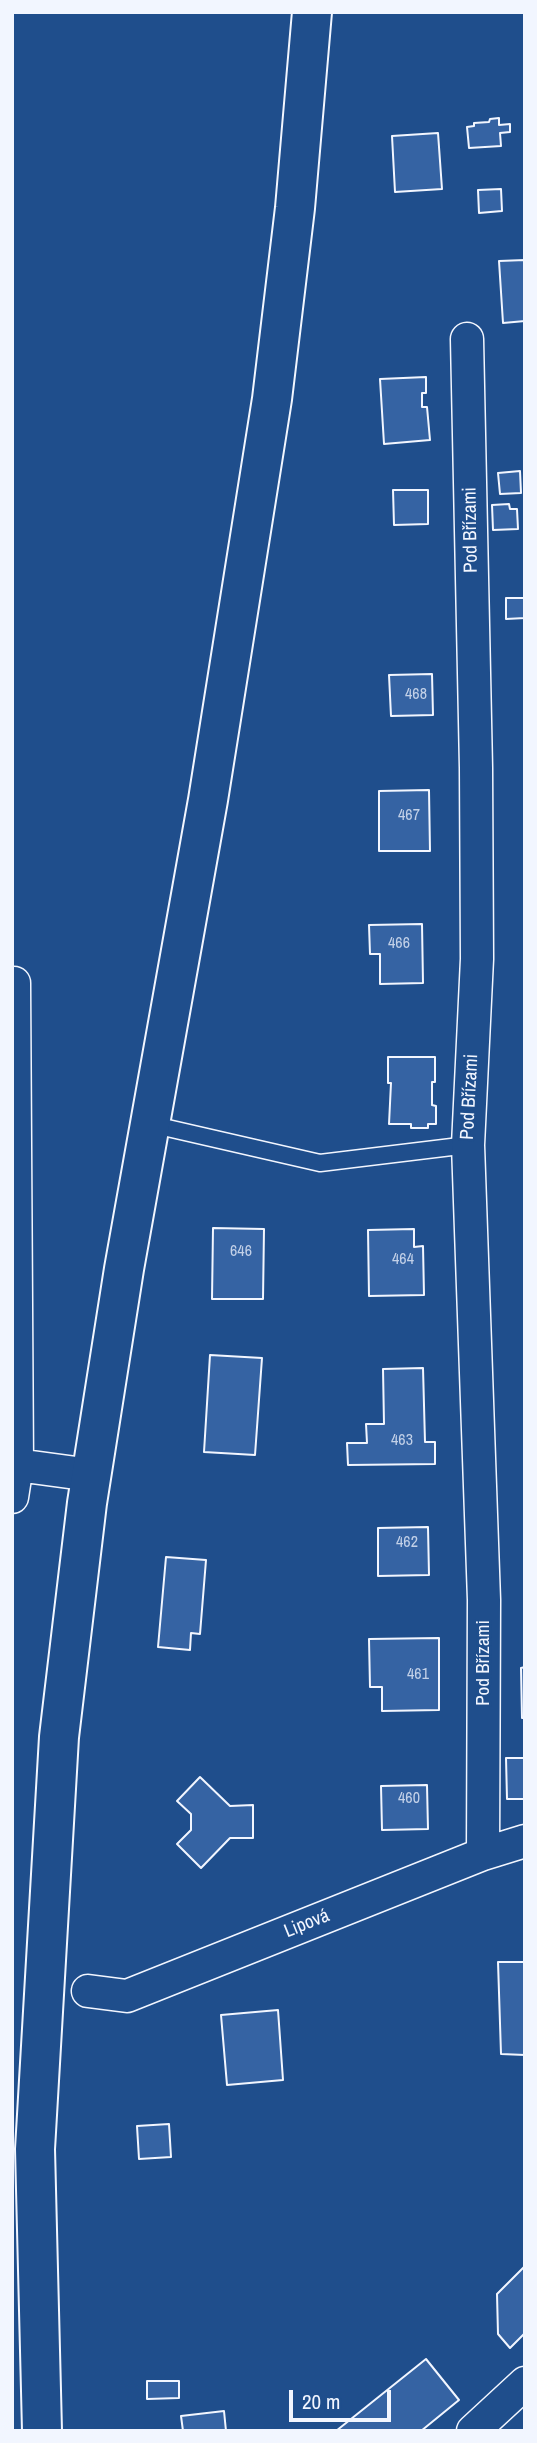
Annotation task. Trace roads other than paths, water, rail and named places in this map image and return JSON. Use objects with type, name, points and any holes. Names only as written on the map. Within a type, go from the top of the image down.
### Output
[{"type":"street","points":[[42,2431],[34,2149],[59,1737],[91,1475],[124,1269],[208,800],[272,398],[295,208],[312,12]]},
{"type":"street","name":"Pod Břízami","points":[[467,339],[477,891],[477,959],[468,1145],[484,1600],[483,1854]]},
{"type":"street","points":[[12,1497],[17,1465],[14,983]]},
{"type":"street","points":[[17,1465],[91,1475]]},
{"type":"street","name":"Lipová","points":[[88,1991],[127,1996],[483,1854],[525,1841]]},
{"type":"street","points":[[473,2431],[525,2383]]},
{"type":"lane","points":[[150,1124],[320,1163],[468,1145]]}]
